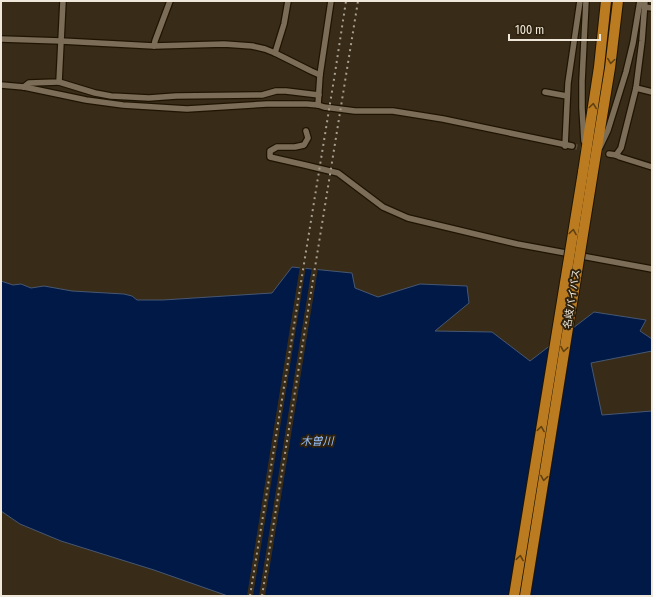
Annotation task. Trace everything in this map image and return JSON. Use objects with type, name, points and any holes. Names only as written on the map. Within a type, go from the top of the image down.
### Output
[{"type":"highway","name":"名岐バイパス","points":[[525,596],[587,169],[606,4]]},
{"type":"highway","name":"名岐バイパス","points":[[514,596],[587,169],[595,157],[610,68],[618,5]]},
{"type":"street","points":[[59,82],[63,1]]},
{"type":"street","points":[[154,46],[170,1]]},
{"type":"street","points":[[276,53],[284,24],[288,1]]},
{"type":"street","points":[[318,105],[320,75],[331,1]]},
{"type":"street","points":[[565,146],[568,83],[580,1]]},
{"type":"street","points":[[586,1],[582,108],[587,169]]},
{"type":"street","points":[[595,157],[608,130],[626,72],[633,43],[640,1]]},
{"type":"street","points":[[616,155],[621,148],[636,88],[645,4],[652,8]]},
{"type":"street","points":[[1,38],[154,46],[224,44],[252,46],[276,53],[320,75]]},
{"type":"street","points":[[24,87],[29,83],[59,82],[95,93],[111,96],[149,98],[176,96],[262,95],[286,91],[319,95]]},
{"type":"street","points":[[1,85],[24,87],[86,100],[123,105],[187,109],[267,104],[318,105],[356,111],[393,111],[436,118],[565,146],[572,146]]},
{"type":"street","points":[[636,88],[652,92]]},
{"type":"street","points":[[544,92],[567,96]]},
{"type":"street","points":[[306,131],[308,138],[304,144],[295,147],[277,147],[270,151],[270,157],[305,164],[338,173],[383,207],[408,218],[517,244],[652,269]]},
{"type":"street","points":[[610,154],[652,167]]},
{"type":"water","name":"木曽川","points":[[292,267],[352,273],[355,288],[378,297],[420,284],[467,286],[469,303],[435,331],[492,332],[530,361],[594,312],[646,320],[640,331],[652,339],[652,351],[591,363],[602,415],[652,411],[652,596],[228,596],[154,570],[61,541],[20,524],[1,511],[1,281],[13,285],[21,284],[31,288],[44,286],[72,291],[124,294],[132,296],[137,300],[163,300],[272,293]]},
{"type":"pier","points":[[300,266],[306,266],[253,596],[247,596]]},
{"type":"pier","points":[[312,267],[318,268],[265,596],[259,596]]},
{"type":"tunnel","points":[[572,146],[609,154]]},
{"type":"railway","points":[[250,596],[346,1]]},
{"type":"railway","points":[[262,596],[358,1]]}]
